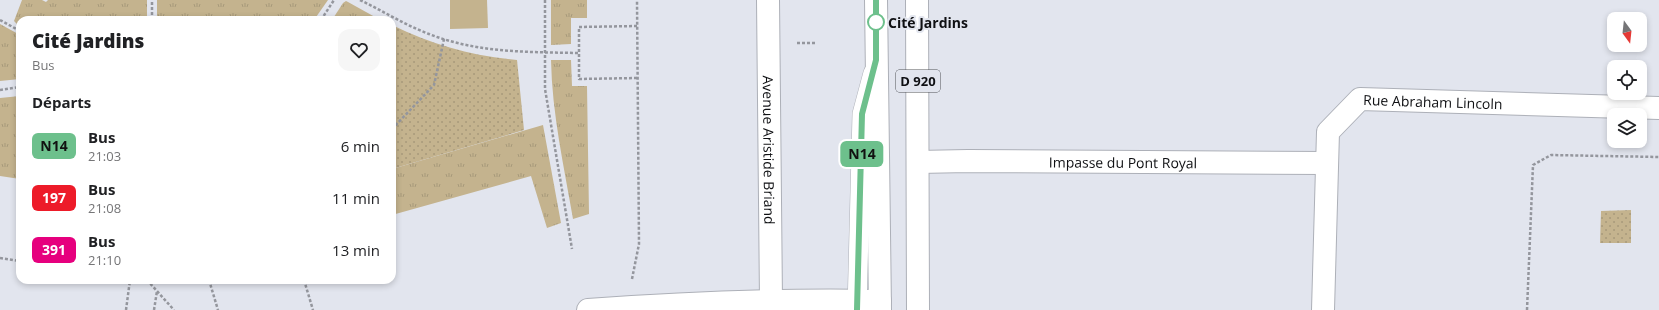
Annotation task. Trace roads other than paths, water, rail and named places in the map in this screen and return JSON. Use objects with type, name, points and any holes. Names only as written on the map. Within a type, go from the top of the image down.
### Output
[{"type":"street","name":"Avenue Aristide Briand","points":[[768,0],[771,300]]},
{"type":"street","name":"D 920","points":[[876,0],[880,306]]},
{"type":"street","name":"D 920","points":[[917,0],[919,305]]},
{"type":"street","name":"Rue Abraham Lincoln","points":[[1323,310],[1328,132],[1360,98],[1659,108]]},
{"type":"street","name":"Impasse du Pont Royal","points":[[918,162],[1327,163]]},
{"type":"street","points":[[588,310],[685,306],[771,300],[880,306]]},
{"type":"lane","points":[[857,305],[862,114],[876,60]]},
{"type":"place","name":"Cité Jardins","points":[[876,22]]}]
